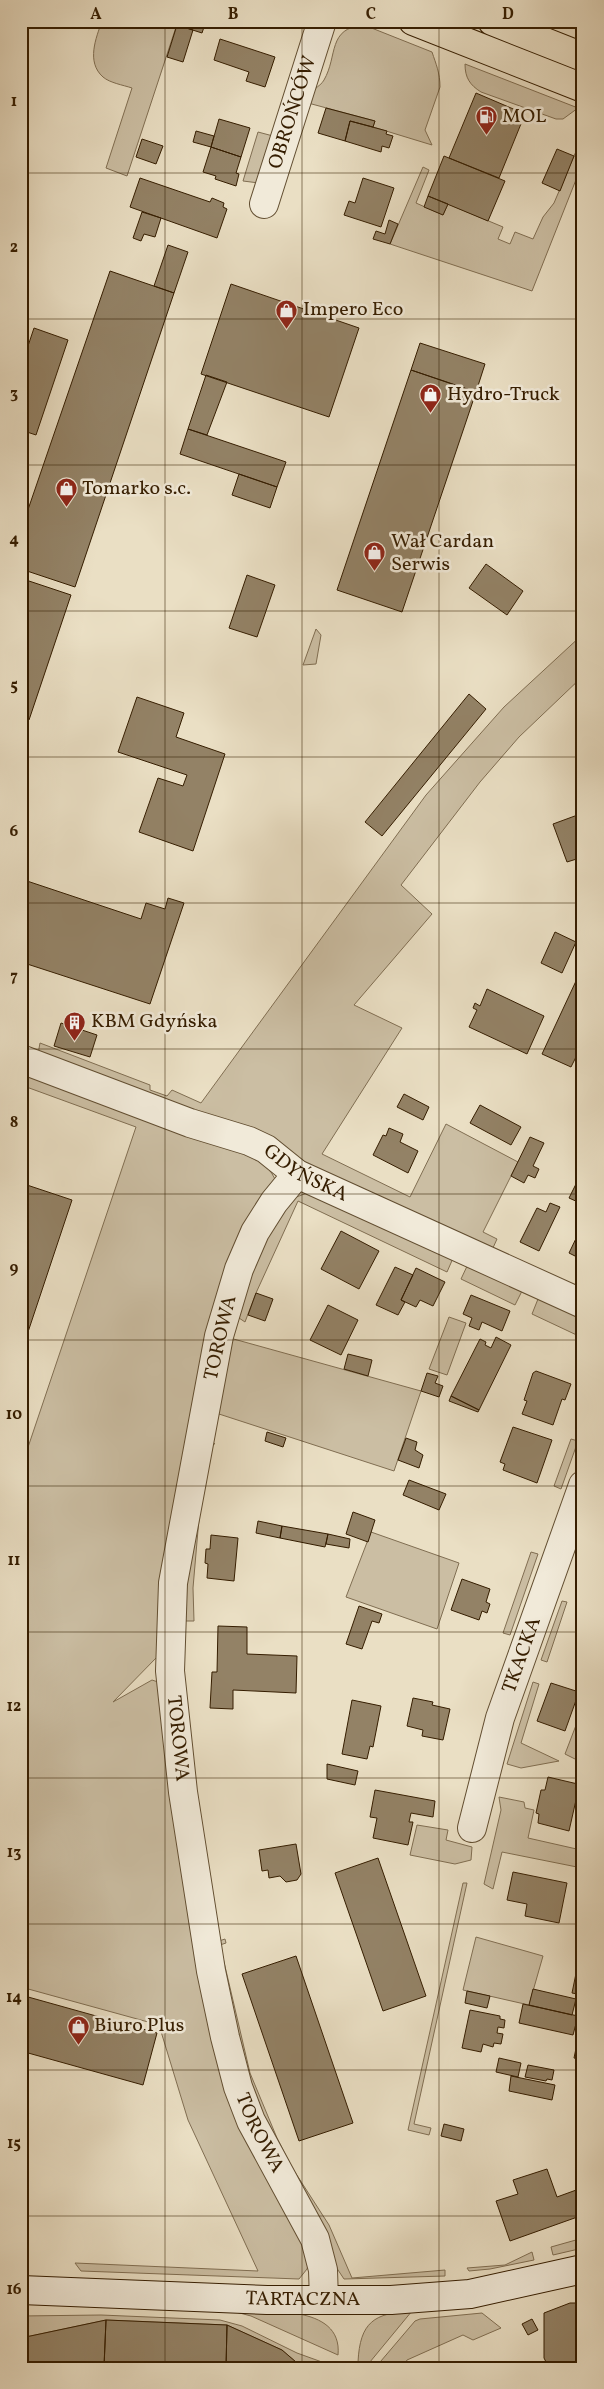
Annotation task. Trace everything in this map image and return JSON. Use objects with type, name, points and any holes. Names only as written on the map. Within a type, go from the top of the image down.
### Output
[{"type":"main road","points":[[413,21],[583,88]]},
{"type":"main road","points":[[492,21],[583,57]]},
{"type":"street","name":"OBROŃCÓW","points":[[264,204],[322,21]]},
{"type":"street","name":"GDYŃSKA","points":[[21,1059],[190,1124],[249,1141],[266,1149],[297,1174],[583,1304]]},
{"type":"street","name":"TOROWA","points":[[297,1174],[274,1202],[255,1232],[239,1269],[219,1336],[173,1582],[170,1671],[183,1792],[211,1971],[225,2037],[238,2087],[251,2121],[314,2240],[323,2270],[324,2300]]},
{"type":"street","name":"TKACKA","points":[[472,1828],[500,1718],[583,1485]]},
{"type":"street","name":"TARTACZNA","points":[[21,2290],[324,2300],[391,2300],[470,2294],[583,2269]]},
{"type":"shaded area","points":[[102,21],[178,21],[127,176],[106,168],[132,88],[106,79],[98,71],[95,64],[94,50]]},
{"type":"shaded area","points":[[364,25],[432,52],[439,73],[440,87],[425,130],[432,145],[373,127],[375,121],[308,103],[314,91],[324,80],[339,37],[344,31],[352,27]]},
{"type":"shaded area","points":[[465,64],[578,108],[563,119],[556,119],[481,92],[469,81]]},
{"type":"shaded area","points":[[258,132],[273,136],[259,183],[243,181]]},
{"type":"shaded area","points":[[583,135],[583,162],[532,291],[390,244],[423,167],[429,170],[416,203],[443,215],[448,204],[503,227],[498,239],[510,244],[515,232],[533,239],[543,217],[554,203]]},
{"type":"shaded area","points":[[316,629],[321,635],[316,664],[303,665]]},
{"type":"shaded area","points":[[583,634],[583,676],[519,737],[480,782],[401,885],[432,914],[354,1005],[402,1028],[322,1154],[410,1197],[446,1124],[518,1162],[483,1232],[497,1239],[492,1250],[309,1165],[295,1156],[38,1054],[40,1043],[150,1085],[150,1090],[167,1096],[172,1090],[201,1103],[426,795],[504,707]]},
{"type":"shaded area","points":[[21,1073],[241,1150],[268,1168],[275,1178],[277,1185],[240,1239],[157,1657],[113,1702],[152,1680],[161,1683],[186,1873],[291,2214],[309,2262],[307,2269],[299,2279],[81,2271],[75,2263],[258,2271],[188,2120],[159,2025],[21,1987],[21,1468],[136,1127],[21,1085]]},
{"type":"shaded area","points":[[307,1193],[454,1256],[447,1272],[298,1201],[256,1293],[245,1322],[236,1316],[252,1258],[291,1199]]},
{"type":"shaded area","points":[[469,1262],[524,1287],[515,1305],[461,1279]]},
{"type":"shaded area","points":[[540,1294],[583,1315],[583,1338],[532,1314]]},
{"type":"shaded area","points":[[449,1317],[466,1323],[447,1375],[429,1369]]},
{"type":"shaded area","points":[[230,1338],[421,1391],[394,1471],[219,1414],[212,1441],[215,1444],[207,1443]]},
{"type":"shaded area","points":[[571,1439],[578,1441],[561,1489],[554,1486]]},
{"type":"shaded area","points":[[200,1507],[193,1588],[194,1621],[180,1621]]},
{"type":"shaded area","points":[[371,1532],[459,1563],[437,1629],[346,1597]]},
{"type":"shaded area","points":[[531,1552],[538,1554],[510,1635],[503,1633]]},
{"type":"shaded area","points":[[562,1601],[567,1602],[547,1662],[541,1660]]},
{"type":"shaded area","points":[[533,1682],[539,1684],[521,1743],[559,1761],[521,1768],[507,1764]]},
{"type":"shaded area","points":[[583,1707],[583,1763],[565,1754]]},
{"type":"shaded area","points":[[499,1797],[524,1802],[525,1808],[534,1810],[528,1838],[581,1850],[577,1867],[502,1852],[493,1889],[484,1884],[501,1810]]},
{"type":"shaded area","points":[[417,1825],[448,1830],[446,1840],[472,1847],[471,1860],[455,1864],[410,1855]]},
{"type":"shaded area","points":[[463,1883],[467,1883],[414,2124],[431,2128],[429,2135],[408,2130]]},
{"type":"shaded area","points":[[476,1937],[543,1956],[529,2005],[463,1990]]},
{"type":"shaded area","points":[[225,1939],[226,1943],[220,1945],[250,2073],[277,2138],[291,2166],[329,2225],[352,2278],[445,2270],[445,2276],[344,2279],[338,2270],[268,2133],[240,2054],[219,1941]]},
{"type":"shaded area","points":[[583,2238],[583,2248],[553,2255],[551,2247]]},
{"type":"shaded area","points":[[532,2252],[534,2260],[490,2269],[469,2271],[467,2268],[505,2265]]},
{"type":"shaded area","points":[[232,2311],[280,2312],[315,2318],[328,2326],[336,2338],[338,2355],[251,2316]]},
{"type":"shaded area","points":[[412,2311],[365,2368],[358,2362],[362,2337],[372,2322],[388,2314]]},
{"type":"shaded area","points":[[482,2313],[501,2328],[473,2340],[463,2335],[407,2360],[402,2368],[375,2368],[415,2321]]},
{"type":"shaded area","points":[[101,2315],[220,2320],[242,2326],[297,2353],[333,2366],[303,2368],[282,2350],[227,2325],[106,2320],[21,2338],[21,2316]]},
{"type":"building","points":[[178,21],[206,21],[202,33],[177,25]]},
{"type":"building","points":[[177,25],[193,30],[183,62],[167,57]]},
{"type":"building","points":[[220,39],[275,57],[265,87],[246,81],[249,72],[214,60]]},
{"type":"building","points":[[476,93],[525,114],[499,178],[449,158]]},
{"type":"building","points":[[326,108],[375,121],[373,127],[350,121],[345,141],[318,133]]},
{"type":"building","points":[[219,119],[250,128],[241,157],[211,147]]},
{"type":"building","points":[[350,121],[387,131],[386,134],[393,136],[389,148],[382,146],[381,152],[345,141]]},
{"type":"building","points":[[196,131],[214,136],[211,147],[193,142]]},
{"type":"building","points":[[142,139],[163,146],[156,164],[136,157]]},
{"type":"building","points":[[211,147],[241,157],[236,173],[239,174],[236,186],[215,179],[216,176],[203,172]]},
{"type":"building","points":[[557,149],[574,156],[560,191],[542,183]]},
{"type":"building","points":[[444,156],[505,181],[488,221],[428,196]]},
{"type":"building","points":[[140,178],[210,202],[212,198],[224,203],[223,207],[227,209],[217,238],[130,207]]},
{"type":"building","points":[[363,178],[394,188],[381,227],[344,215],[349,201],[355,203]]},
{"type":"building","points":[[428,196],[448,204],[443,215],[424,207]]},
{"type":"building","points":[[142,212],[161,218],[155,237],[144,234],[141,241],[133,238]]},
{"type":"building","points":[[389,220],[398,224],[390,244],[373,239],[376,231],[385,234]]},
{"type":"building","points":[[168,245],[188,252],[174,293],[154,286]]},
{"type":"building","points":[[110,271],[174,293],[75,587],[21,569],[21,530]]},
{"type":"building","points":[[231,284],[359,328],[329,417],[201,374]]},
{"type":"building","points":[[34,328],[68,340],[36,435],[21,430],[21,367]]},
{"type":"building","points":[[420,343],[485,364],[476,392],[411,370]]},
{"type":"building","points":[[411,370],[476,392],[402,612],[337,590]]},
{"type":"building","points":[[206,375],[227,382],[207,435],[188,429]]},
{"type":"building","points":[[188,429],[286,462],[277,487],[180,454]]},
{"type":"building","points":[[239,474],[277,487],[270,508],[232,495]]},
{"type":"building","points":[[486,564],[523,591],[507,615],[469,588]]},
{"type":"building","points":[[247,575],[275,585],[257,637],[229,628]]},
{"type":"building","points":[[26,580],[71,595],[29,720],[21,718],[21,593]]},
{"type":"building","points":[[469,694],[486,709],[382,836],[365,822]]},
{"type":"building","points":[[137,697],[184,713],[176,737],[225,754],[193,851],[139,832],[158,778],[183,786],[187,775],[118,752]]},
{"type":"building","points":[[583,813],[583,857],[567,862],[553,824]]},
{"type":"building","points":[[21,879],[141,919],[146,903],[165,909],[168,898],[184,903],[150,1004],[21,962]]},
{"type":"building","points":[[555,932],[576,942],[562,973],[541,963]]},
{"type":"building","points":[[583,966],[583,1043],[571,1067],[542,1054]]},
{"type":"building","points":[[487,989],[544,1016],[527,1054],[469,1027],[477,1010],[473,1008],[475,1003],[480,1006]]},
{"type":"building","name":"KBM Gdyńska","points":[[61,1023],[97,1035],[90,1057],[54,1046]]},
{"type":"building","points":[[404,1094],[429,1107],[423,1120],[397,1107]]},
{"type":"building","points":[[480,1105],[521,1127],[511,1145],[470,1123]]},
{"type":"building","points":[[389,1128],[403,1134],[400,1142],[418,1151],[408,1173],[373,1155],[383,1135],[386,1136]]},
{"type":"building","points":[[530,1137],[544,1143],[533,1166],[539,1169],[535,1178],[528,1175],[524,1183],[511,1176]]},
{"type":"building","points":[[583,1170],[583,1191],[578,1202],[569,1198]]},
{"type":"building","points":[[21,1183],[72,1200],[21,1353]]},
{"type":"building","points":[[550,1203],[560,1207],[539,1251],[520,1242],[537,1208],[546,1212]]},
{"type":"building","points":[[583,1224],[583,1260],[569,1253]]},
{"type":"building","points":[[341,1231],[379,1251],[359,1289],[321,1269]]},
{"type":"building","points":[[395,1267],[413,1275],[401,1300],[405,1302],[398,1315],[376,1305]]},
{"type":"building","points":[[416,1268],[445,1282],[433,1306],[420,1300],[416,1307],[401,1300]]},
{"type":"building","points":[[256,1293],[273,1299],[265,1321],[248,1315]]},
{"type":"building","points":[[471,1295],[510,1311],[502,1331],[482,1322],[479,1330],[469,1326],[472,1318],[463,1314]]},
{"type":"building","points":[[328,1305],[358,1320],[341,1355],[310,1340]]},
{"type":"building","points":[[496,1337],[511,1345],[479,1410],[451,1396],[480,1339],[491,1348]]},
{"type":"building","points":[[348,1354],[372,1360],[368,1376],[344,1369]]},
{"type":"building","points":[[536,1371],[571,1384],[565,1400],[562,1399],[553,1425],[522,1414],[527,1401],[524,1400],[533,1373]]},
{"type":"building","points":[[427,1373],[438,1376],[435,1383],[443,1386],[439,1397],[421,1391]]},
{"type":"building","points":[[451,1396],[479,1410],[478,1412],[449,1401]]},
{"type":"building","points":[[513,1427],[552,1440],[537,1483],[503,1470],[505,1464],[500,1462]]},
{"type":"building","points":[[267,1432],[286,1438],[283,1447],[265,1441]]},
{"type":"building","points":[[406,1438],[417,1442],[415,1450],[423,1455],[419,1468],[398,1460]]},
{"type":"building","points":[[409,1480],[446,1494],[439,1510],[403,1495]]},
{"type":"building","points":[[353,1512],[375,1520],[368,1542],[346,1534]]},
{"type":"building","points":[[258,1521],[282,1526],[280,1538],[256,1533]]},
{"type":"building","points":[[282,1526],[328,1534],[325,1547],[280,1538]]},
{"type":"building","points":[[328,1534],[350,1539],[349,1548],[326,1544]]},
{"type":"building","points":[[211,1535],[238,1538],[234,1581],[207,1578],[206,1549],[210,1549]]},
{"type":"building","points":[[462,1579],[490,1589],[486,1602],[490,1604],[487,1613],[482,1611],[479,1620],[451,1610]]},
{"type":"building","points":[[359,1606],[382,1614],[379,1623],[372,1621],[362,1649],[346,1644]]},
{"type":"building","points":[[218,1626],[247,1627],[247,1654],[297,1656],[296,1693],[233,1690],[233,1709],[210,1708],[212,1672],[217,1672]]},
{"type":"building","points":[[551,1683],[579,1692],[565,1731],[537,1721]]},
{"type":"building","points":[[413,1698],[433,1702],[432,1705],[450,1709],[443,1740],[422,1736],[423,1730],[407,1726]]},
{"type":"building","points":[[352,1700],[381,1706],[373,1747],[370,1746],[367,1759],[342,1754]]},
{"type":"building","points":[[327,1764],[358,1771],[355,1785],[327,1779]]},
{"type":"building","points":[[548,1777],[582,1785],[579,1801],[576,1800],[569,1831],[538,1823],[539,1814],[536,1813],[541,1790],[545,1790]]},
{"type":"building","points":[[375,1790],[435,1801],[433,1817],[411,1813],[409,1822],[413,1822],[408,1845],[373,1838],[377,1818],[370,1817]]},
{"type":"building","points":[[296,1844],[301,1874],[297,1880],[286,1882],[280,1876],[269,1878],[268,1870],[262,1871],[259,1850]]},
{"type":"building","points":[[378,1858],[426,1996],[383,2011],[335,1873]]},
{"type":"building","points":[[513,1872],[567,1883],[559,1923],[525,1916],[527,1904],[507,1900]]},
{"type":"building","points":[[581,1949],[583,1950],[583,1995],[572,1993]]},
{"type":"building","points":[[296,1956],[353,2123],[299,2141],[242,1974]]},
{"type":"building","points":[[533,1989],[576,1999],[572,2015],[529,2005]]},
{"type":"building","points":[[467,1991],[490,1996],[487,2008],[465,2003]]},
{"type":"building","points":[[21,1995],[157,2033],[143,2085],[21,2051]]},
{"type":"building","points":[[523,2004],[578,2016],[573,2035],[519,2023]]},
{"type":"building","points":[[470,2010],[500,2016],[500,2019],[505,2020],[504,2028],[498,2027],[497,2033],[503,2034],[501,2044],[494,2043],[493,2047],[483,2044],[481,2052],[462,2048]]},
{"type":"building","points":[[579,2034],[583,2035],[583,2060],[574,2058]]},
{"type":"building","points":[[499,2058],[521,2063],[518,2077],[496,2072]]},
{"type":"building","points":[[528,2065],[554,2070],[552,2080],[547,2079],[546,2081],[525,2077]]},
{"type":"building","points":[[511,2076],[555,2085],[552,2100],[509,2091]]},
{"type":"building","points":[[444,2124],[464,2129],[461,2141],[441,2136]]},
{"type":"building","points":[[547,2169],[557,2197],[579,2189],[583,2200],[583,2215],[510,2241],[496,2201],[518,2194],[513,2180]]},
{"type":"building","points":[[570,2303],[583,2303],[583,2368],[549,2368],[544,2358],[544,2313]]},
{"type":"building","points":[[532,2319],[538,2330],[528,2335],[522,2324]]},
{"type":"building","points":[[106,2320],[227,2325],[226,2368],[104,2366]]},
{"type":"building","points":[[106,2320],[104,2368],[21,2368],[21,2338]]},
{"type":"building","points":[[227,2325],[282,2350],[303,2368],[226,2368]]},
{"type":"place","name":"MOL","points":[[486,136]]},
{"type":"place","name":"Impero Eco","points":[[287,329]]},
{"type":"place","name":"Hydro-Truck","points":[[431,414]]},
{"type":"place","name":"Tomarko s.c.","points":[[66,508]]},
{"type":"place","name":"Wał Cardan Serwis","points":[[375,572]]},
{"type":"place","name":"KBM Gdyńska","points":[[75,1041]]},
{"type":"place","name":"Biuro Plus","points":[[78,2045]]}]
